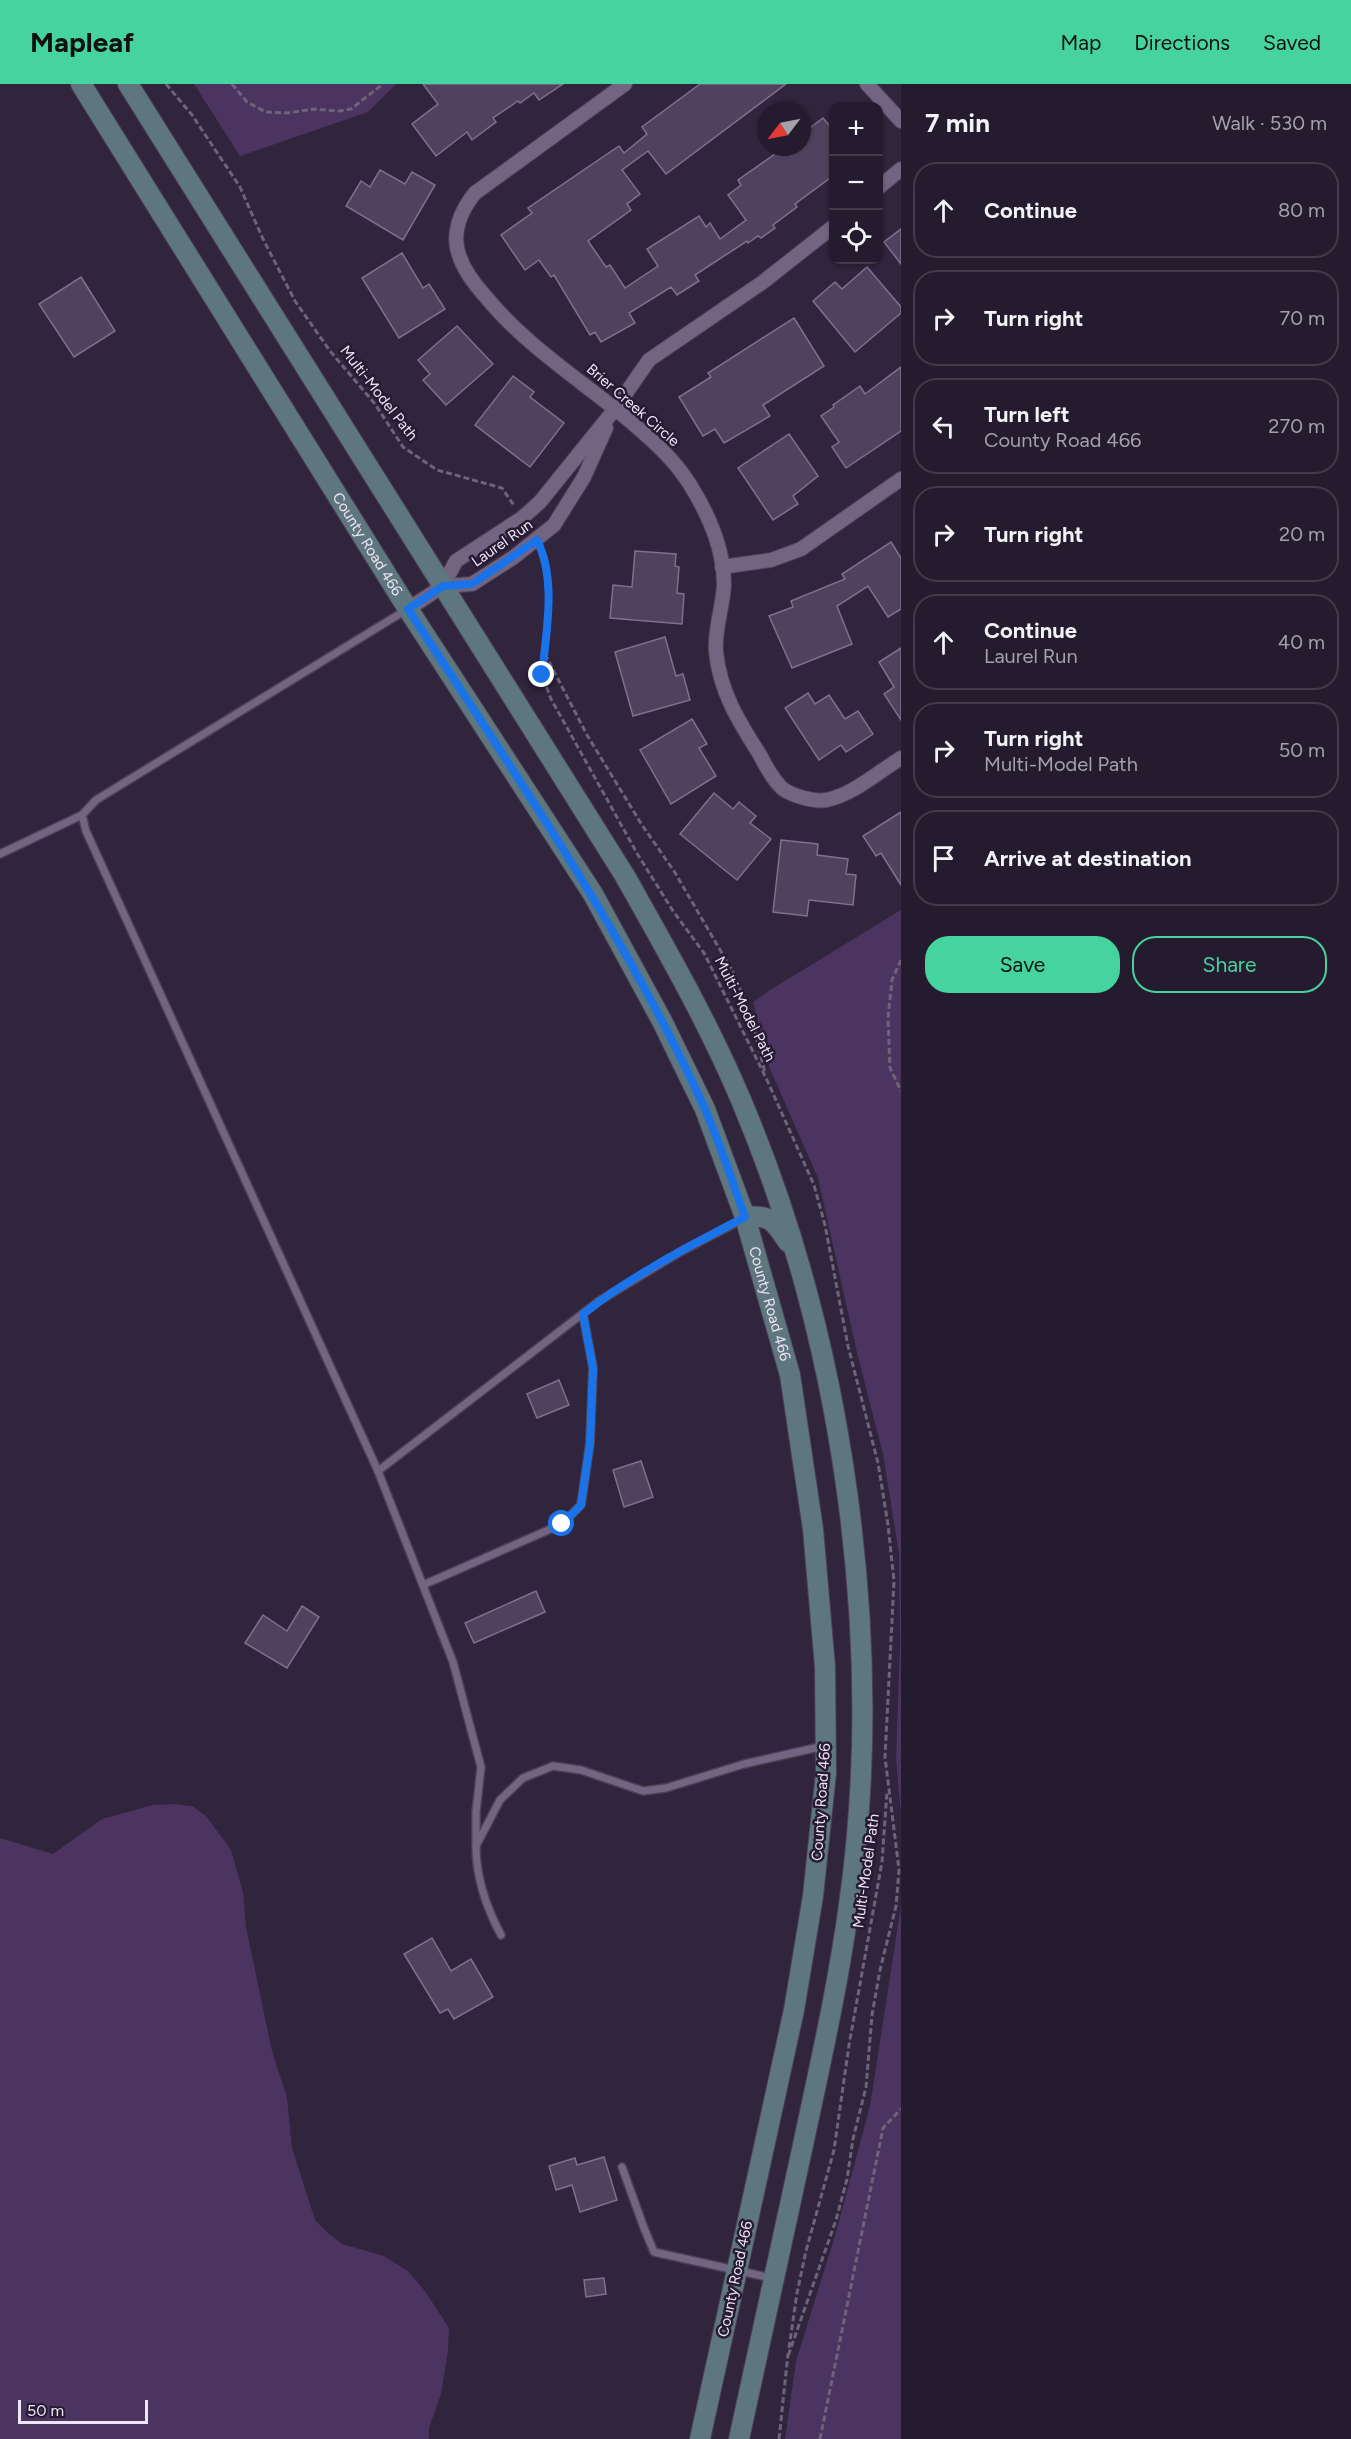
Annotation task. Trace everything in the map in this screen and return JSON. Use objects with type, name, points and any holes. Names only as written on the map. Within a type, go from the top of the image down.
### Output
[{"type":"main road","name":"County Road 466","points":[[81,84],[408,609],[598,904],[662,1021],[705,1109],[745,1217],[790,1375],[813,1529],[825,1667],[826,1773],[813,1896],[797,1987],[700,2439]]},
{"type":"main road","points":[[128,84],[625,876],[697,1005],[741,1100],[779,1199],[827,1368],[853,1535],[862,1674],[861,1769],[850,1902],[832,2009],[739,2439]]},
{"type":"main road","points":[[745,1217],[760,1215],[776,1224],[793,1249]]},
{"type":"street","name":"Brier Creek Circle","points":[[625,84],[475,193],[464,206],[457,236],[458,254],[463,266],[501,315],[658,445],[690,483],[712,528],[721,553],[724,585],[716,649],[719,674],[726,697],[740,725],[774,780],[784,790],[809,799],[825,800],[843,794],[901,758]]},
{"type":"street","points":[[867,84],[901,121]]},
{"type":"street","points":[[883,185],[901,169]]},
{"type":"street","name":"Laurel Run","points":[[443,586],[456,561],[522,518],[544,498],[615,409],[649,360],[770,277],[829,230]]},
{"type":"street","name":"Laurel Run","points":[[443,586],[472,584],[537,540],[554,525],[585,477],[615,409]]},
{"type":"street","points":[[722,567],[771,560],[801,549],[901,479]]},
{"type":"street","points":[[408,609],[443,586]]},
{"type":"lane","points":[[0,854],[82,815],[96,800],[408,609]]},
{"type":"lane","points":[[82,815],[86,831],[378,1471],[453,1662],[481,1767],[476,1869],[492,1917],[501,1935]]},
{"type":"lane","points":[[378,1471],[599,1301],[680,1252],[745,1217]]},
{"type":"lane","points":[[423,1585],[562,1524],[581,1505],[590,1443],[593,1368],[583,1314]]},
{"type":"lane","points":[[476,1846],[500,1800],[523,1778],[553,1766],[581,1770],[643,1791],[666,1788],[744,1764],[826,1745]]},
{"type":"lane","points":[[622,2166],[654,2252],[774,2279]]},
{"type":"path","name":"Multi-Model Path","points":[[166,84],[192,115],[240,186],[263,239],[295,301],[330,351],[375,404],[403,447],[437,470],[502,488],[522,518]]},
{"type":"path","points":[[232,84],[247,102],[266,112],[287,113],[314,109],[351,109],[383,84]]},
{"type":"path","name":"Multi-Model Path","points":[[537,540],[549,580],[542,675],[551,699],[638,855],[704,953],[767,1080],[751,1015],[733,972],[674,871],[642,825],[587,735],[544,652]]},
{"type":"path","points":[[901,960],[892,980],[888,1018],[890,1068],[901,1091]]},
{"type":"path","name":"Multi-Model Path","points":[[779,2439],[788,2356],[804,2262],[834,2150],[849,2045],[882,1862],[888,1786],[897,1837],[899,1870],[896,1906],[880,1970],[872,2015],[866,2087],[836,2220],[788,2356]]},
{"type":"path","points":[[820,2439],[883,2128],[901,2109]]},
{"type":"shaded area","points":[[194,84],[396,84],[368,112],[240,156]]},
{"type":"shaded area","points":[[901,910],[901,1814],[896,1759],[900,1645],[899,1553],[883,1454],[857,1353],[818,1178],[770,1069],[753,1002]]},
{"type":"shaded area","points":[[153,1805],[192,1806],[206,1816],[231,1850],[243,1892],[246,1927],[272,2051],[287,2098],[292,2148],[315,2220],[342,2244],[384,2256],[408,2271],[425,2291],[449,2328],[441,2394],[429,2428],[429,2439],[0,2439],[0,1838],[53,1854],[102,1819]]},
{"type":"shaded area","points":[[901,1906],[901,2439],[785,2439],[796,2361],[835,2236],[870,2106]]},
{"type":"building","points":[[423,84],[563,84],[539,100],[534,93],[520,103],[518,101],[493,118],[496,122],[472,140],[467,132],[436,156],[412,124],[438,104]]},
{"type":"building","points":[[700,84],[786,84],[762,102],[757,102],[757,106],[666,174],[648,151],[622,170],[640,194],[627,204],[631,210],[588,241],[606,267],[610,265],[625,288],[658,266],[647,249],[699,216],[706,227],[710,223],[720,239],[746,220],[728,195],[741,185],[738,180],[772,156],[811,156],[811,127],[823,118],[829,125],[829,179],[795,204],[797,207],[773,225],[775,228],[761,238],[758,236],[748,243],[747,241],[695,275],[699,281],[677,295],[671,287],[629,313],[635,323],[601,342],[595,332],[590,335],[554,275],[551,277],[539,260],[525,270],[501,235],[532,213],[528,208],[619,146],[624,153],[647,134],[642,127]]},
{"type":"building","points":[[380,170],[405,184],[412,172],[435,185],[403,240],[346,206],[361,181],[370,187]]},
{"type":"building","points":[[901,229],[901,264],[884,242]]},
{"type":"building","points":[[402,253],[423,288],[429,284],[445,309],[399,338],[362,278]]},
{"type":"building","points":[[867,267],[901,307],[901,313],[855,352],[813,301],[835,282],[842,289]]},
{"type":"building","points":[[81,277],[115,331],[74,357],[39,304]]},
{"type":"building","points":[[794,318],[824,366],[763,405],[770,416],[724,443],[715,429],[703,436],[679,397],[711,377],[708,373]]},
{"type":"building","points":[[457,326],[493,364],[446,405],[423,380],[430,374],[418,360]]},
{"type":"building","points":[[901,367],[901,431],[846,468],[832,447],[839,442],[821,416],[860,386],[865,394]]},
{"type":"building","points":[[513,376],[534,392],[530,397],[564,423],[530,467],[475,425]]},
{"type":"building","points":[[789,434],[818,476],[793,496],[798,504],[773,520],[738,468]]},
{"type":"building","points":[[891,542],[901,558],[901,609],[888,617],[868,586],[837,606],[852,644],[792,668],[769,616],[793,607],[791,601],[845,579],[842,574]]},
{"type":"building","points":[[635,551],[676,554],[675,566],[679,567],[677,593],[684,594],[682,624],[610,618],[613,585],[632,587]]},
{"type":"building","points":[[665,637],[676,676],[683,674],[690,700],[633,716],[615,652]]},
{"type":"building","points":[[901,648],[901,720],[884,694],[894,687],[879,662]]},
{"type":"building","points":[[808,693],[815,704],[829,695],[845,719],[858,711],[873,734],[846,752],[841,745],[819,760],[785,708]]},
{"type":"building","points":[[692,719],[707,744],[699,748],[716,776],[671,804],[640,750]]},
{"type":"building","points":[[714,793],[733,809],[739,802],[756,816],[750,823],[771,839],[737,880],[680,834]]},
{"type":"building","points":[[901,812],[901,885],[881,853],[876,856],[863,836]]},
{"type":"building","points":[[781,840],[818,844],[817,855],[848,859],[846,874],[856,875],[853,905],[809,900],[807,916],[773,912]]},
{"type":"building","points":[[559,1380],[569,1405],[537,1418],[527,1394]]},
{"type":"building","points":[[641,1461],[653,1497],[624,1507],[613,1470]]},
{"type":"building","points":[[536,1591],[545,1612],[474,1643],[465,1623]]},
{"type":"building","points":[[302,1606],[319,1617],[287,1668],[245,1643],[263,1615],[287,1631]]},
{"type":"building","points":[[432,1938],[451,1971],[471,1959],[493,1997],[454,2019],[448,2009],[440,2013],[404,1954]]},
{"type":"building","points":[[604,2157],[617,2200],[580,2212],[572,2185],[556,2190],[549,2166],[575,2158],[577,2165]]},
{"type":"building","points":[[604,2278],[606,2294],[586,2297],[584,2280]]},
{"type":"route","points":[[542,675],[549,580],[537,540],[472,584],[443,586],[408,609],[592,894],[662,1021],[705,1109],[745,1217],[680,1252],[599,1301],[583,1314],[593,1368],[590,1443],[581,1505],[562,1524]]}]
